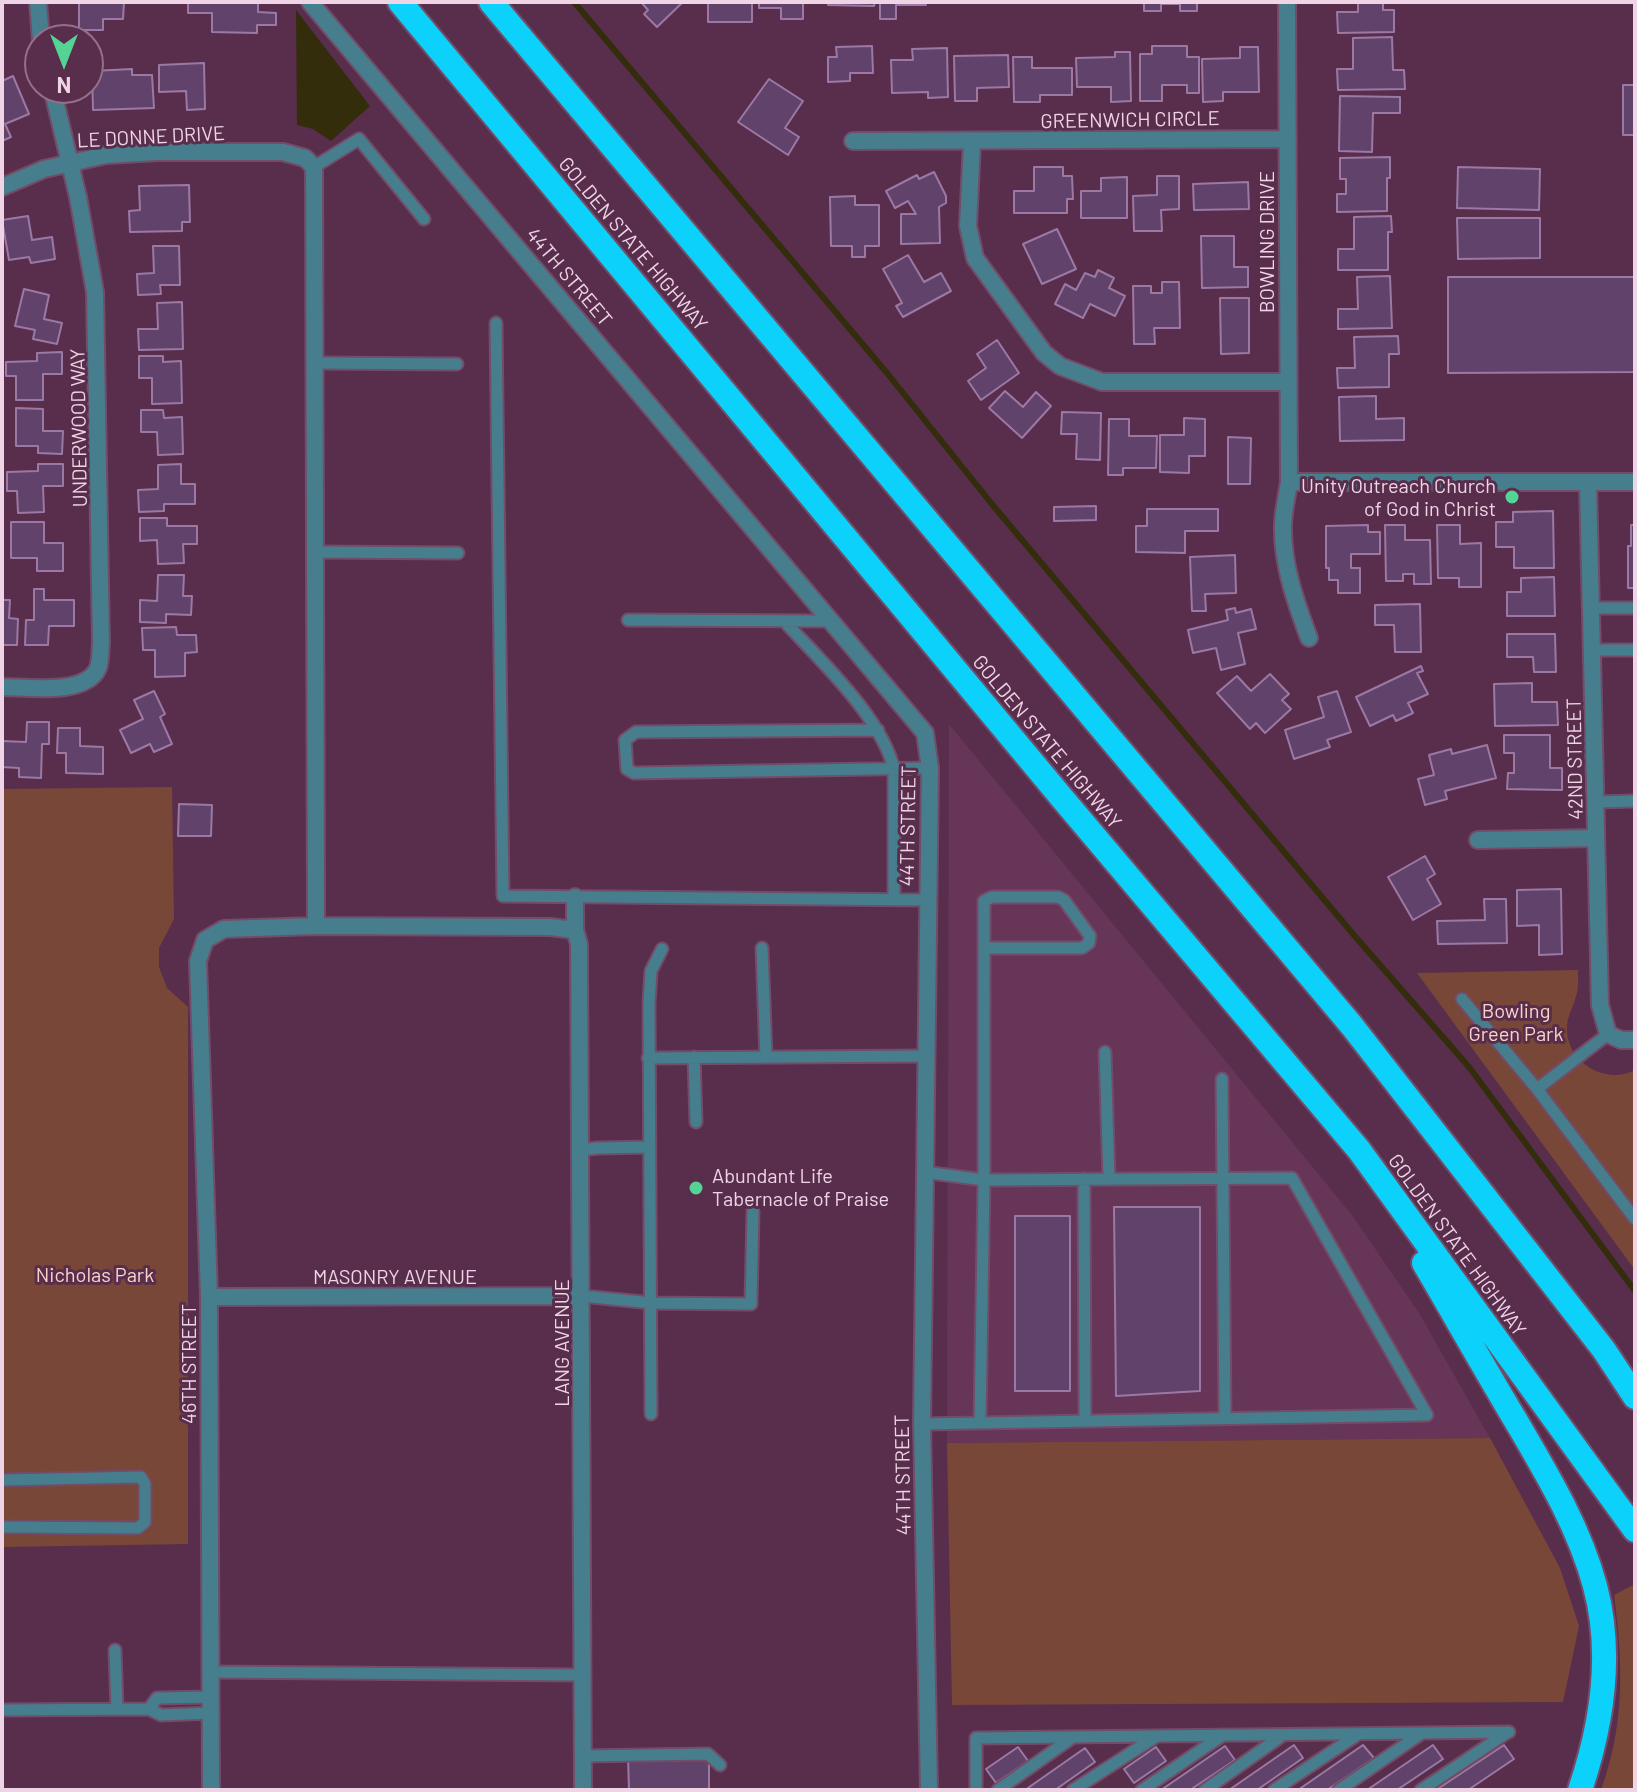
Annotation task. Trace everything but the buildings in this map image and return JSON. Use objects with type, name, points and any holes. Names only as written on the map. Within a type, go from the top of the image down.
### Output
[{"type":"highway","name":"GOLDEN STATE HIGHWAY","points":[[400,2],[1359,1150],[1635,1530]]},
{"type":"highway","points":[[491,2],[1352,1026],[1604,1350],[1635,1397]]},
{"type":"highway","points":[[1359,1150],[1536,1455],[1575,1530],[1595,1588],[1604,1648],[1601,1709],[1580,1790]]},
{"type":"street","points":[[38,2],[40,24]]},
{"type":"street","name":"44TH STREET","points":[[310,2],[925,733],[930,768],[922,1424],[929,1790]]},
{"type":"street","name":"BOWLING DRIVE","points":[[1287,2],[1289,482],[1283,526],[1284,547],[1295,599],[1309,638]]},
{"type":"street","name":"UNDERWOOD WAY","points":[[2,687],[75,686],[90,679],[99,667],[95,292],[56,104]]},
{"type":"street","name":"GREENWICH CIRCLE","points":[[853,141],[1288,139]]},
{"type":"street","points":[[972,142],[968,226],[975,258],[1044,353],[1060,366],[1102,382],[1287,382]]},
{"type":"street","name":"LE DONNE DRIVE","points":[[2,187],[70,161],[106,155],[283,152],[310,163]]},
{"type":"street","points":[[310,163],[316,363],[316,926],[550,927],[575,930]]},
{"type":"street","points":[[1289,482],[1635,482]]},
{"type":"street","name":"42ND STREET","points":[[1588,483],[1600,1005],[1608,1034]]},
{"type":"street","points":[[1478,840],[1596,838]]},
{"type":"street","name":"LANG AVENUE","points":[[575,897],[575,930],[579,944],[581,1150],[583,1790]]},
{"type":"street","name":"46TH STREET","points":[[211,1790],[209,1297],[198,961],[205,940],[224,929],[316,926]]},
{"type":"street","points":[[1608,1034],[1621,1040],[1635,1040]]},
{"type":"street","name":"MASONRY AVENUE","points":[[209,1297],[582,1296]]},
{"type":"lane","points":[[310,163],[359,139],[424,219]]},
{"type":"lane","points":[[496,323],[503,896],[927,900]]},
{"type":"lane","points":[[316,363],[457,364]]},
{"type":"lane","points":[[316,552],[458,553]]},
{"type":"lane","points":[[1591,608],[1635,608]]},
{"type":"lane","points":[[628,620],[831,621]]},
{"type":"lane","points":[[784,621],[878,730],[890,753],[894,770],[894,899]]},
{"type":"lane","points":[[1592,650],[1635,650]]},
{"type":"lane","points":[[878,730],[636,732],[625,740],[626,765],[634,773],[930,768]]},
{"type":"lane","points":[[1596,802],[1635,801]]},
{"type":"lane","points":[[980,1421],[984,901],[992,897],[1061,898],[1090,936],[1088,945],[1082,948],[984,948]]},
{"type":"lane","points":[[762,948],[766,1057]]},
{"type":"lane","points":[[651,1414],[648,1058],[651,971],[662,949]]},
{"type":"lane","points":[[1462,999],[1537,1089],[1635,1219]]},
{"type":"lane","points":[[1537,1089],[1608,1034]]},
{"type":"lane","points":[[1105,1052],[1109,1179]]},
{"type":"lane","points":[[648,1058],[925,1056]]},
{"type":"lane","points":[[694,1057],[696,1122]]},
{"type":"lane","points":[[1222,1079],[1225,1418]]},
{"type":"lane","points":[[581,1150],[649,1147]]},
{"type":"lane","points":[[922,1424],[1427,1415],[1292,1178],[984,1180],[924,1172]]},
{"type":"lane","points":[[1084,1179],[1085,1420]]},
{"type":"lane","points":[[582,1296],[652,1303],[751,1304],[753,1211]]},
{"type":"lane","points":[[2,1480],[141,1477],[145,1484],[145,1522],[138,1528],[2,1527]]},
{"type":"lane","points":[[115,1650],[117,1709]]},
{"type":"lane","points":[[211,1672],[583,1675]]},
{"type":"lane","points":[[2,1710],[149,1709],[161,1715],[211,1705]]},
{"type":"lane","points":[[976,1790],[976,1738],[1509,1732],[1421,1790]]},
{"type":"lane","points":[[1274,1790],[1359,1733]]},
{"type":"lane","points":[[1339,1790],[1422,1733]]},
{"type":"lane","points":[[1205,1790],[1285,1734]]},
{"type":"lane","points":[[1073,1790],[1157,1735]]},
{"type":"lane","points":[[1142,1790],[1223,1735]]},
{"type":"lane","points":[[998,1790],[1074,1736]]},
{"type":"lane","points":[[583,1756],[708,1754],[720,1765]]},
{"type":"shaded area","points":[[296,10],[370,106],[331,141],[313,129],[297,125]]},
{"type":"shaded area","points":[[949,724],[1352,1215],[1419,1313],[1490,1438],[947,1443]]},
{"type":"green space","name":"Nicholas Park","points":[[172,787],[174,919],[159,948],[159,967],[167,988],[188,1007],[188,1544],[2,1547],[2,789]]},
{"type":"green space","name":"Bowling Green Park","points":[[1578,970],[1578,990],[1567,1027],[1573,1050],[1580,1060],[1600,1072],[1611,1075],[1635,1070],[1635,1270],[1417,973]]},
{"type":"green space","points":[[1490,1438],[1560,1568],[1579,1626],[1563,1702],[952,1705],[947,1443]]},
{"type":"green space","points":[[1633,1585],[1635,1790],[1601,1790],[1614,1741],[1620,1694],[1614,1595]]},
{"type":"waterway","points":[[574,2],[1353,934],[1469,1067],[1635,1291]]},
{"type":"place","name":"Unity Outreach Church of God in Christ","points":[[1512,497]]},
{"type":"place","name":"Abundant Life Tabernacle of Praise","points":[[696,1188]]}]
